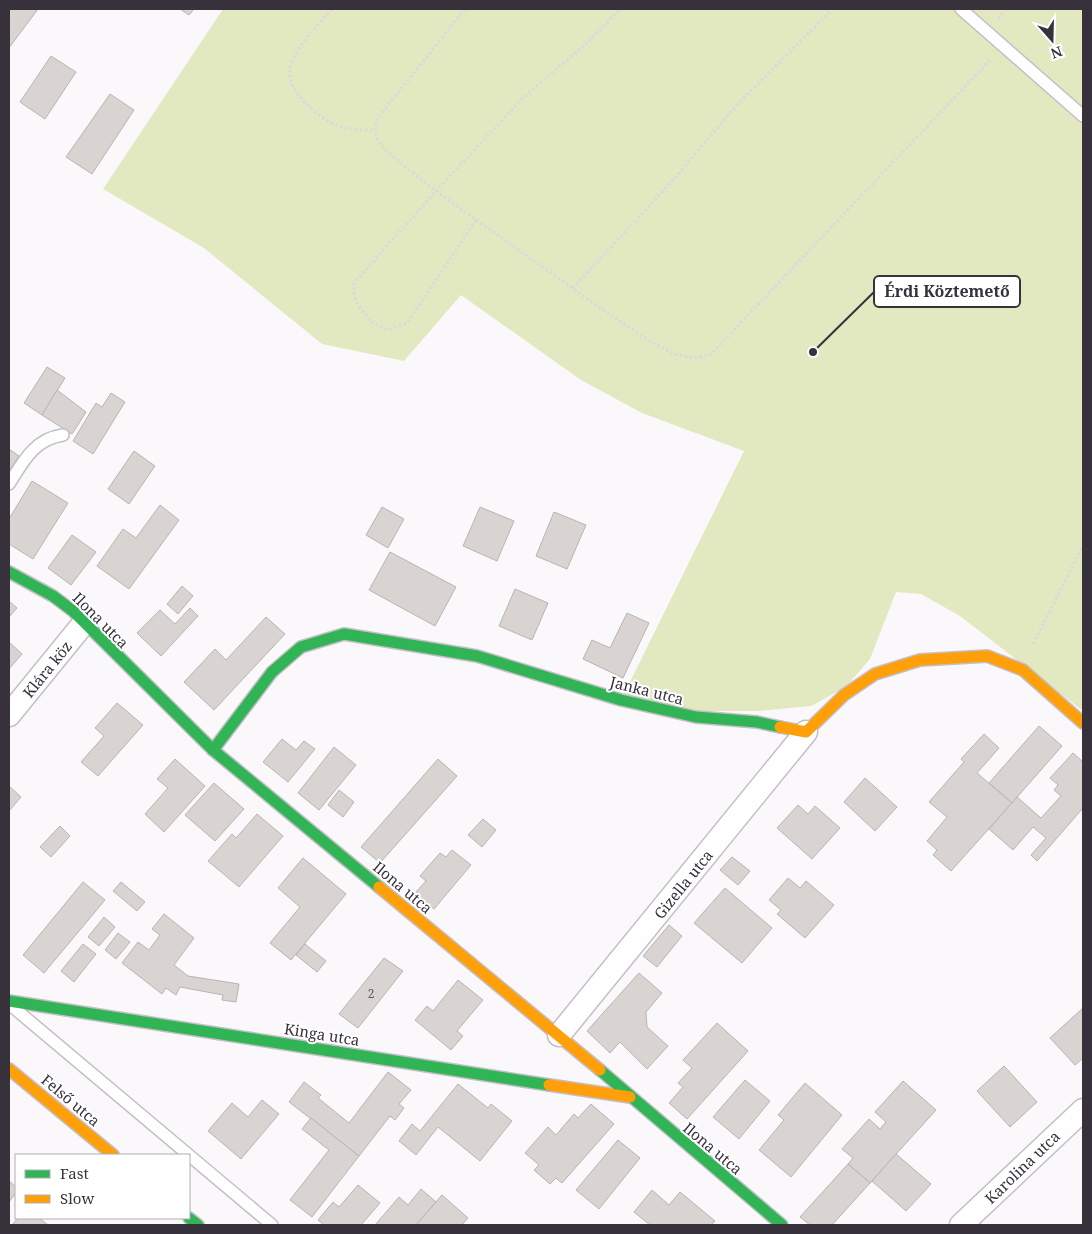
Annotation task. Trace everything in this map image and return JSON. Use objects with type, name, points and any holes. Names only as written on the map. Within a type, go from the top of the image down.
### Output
[{"type":"street","name":"Ilona utca","points":[[9,572],[49,592],[76,611],[84,623],[214,750],[559,1035],[782,1225]]},
{"type":"street","name":"Klára köz","points":[[9,716],[84,623]]},
{"type":"street","name":"Janka utca","points":[[214,750],[272,672],[301,648],[344,634],[477,656],[621,700],[696,718],[757,722],[806,732]]},
{"type":"street","points":[[806,732],[844,695],[875,674],[920,660],[987,656],[1023,670],[1083,723]]},
{"type":"street","name":"Gizella utca","points":[[559,1035],[806,732]]},
{"type":"street","name":"Kinga utca","points":[[9,1002],[630,1097]]},
{"type":"street","name":"Felső utca","points":[[9,1069],[112,1154]]},
{"type":"street","name":"Karolina utca","points":[[961,1225],[1083,1110]]},
{"type":"lane","points":[[961,9],[1083,116]]},
{"type":"lane","points":[[9,484],[25,459],[39,443],[50,437],[63,435]]},
{"type":"lane","points":[[9,1002],[188,1154]]},
{"type":"lane","points":[[190,1155],[272,1225]]},
{"type":"path","points":[[332,9],[300,47],[289,70],[293,89],[306,104],[336,125],[355,130],[375,130]]},
{"type":"path","points":[[465,9],[377,119],[375,130],[378,141],[387,152],[436,191],[572,288],[648,340],[673,354],[692,358],[710,355],[1003,46]]},
{"type":"path","points":[[476,220],[407,323],[388,330],[373,323],[359,307],[354,295],[354,283],[436,191],[524,97],[587,42],[620,9]]},
{"type":"path","points":[[572,288],[668,185],[736,106],[833,9]]},
{"type":"path","points":[[1033,644],[1048,618],[1083,546]]},
{"type":"green space","points":[[223,9],[1083,9],[1083,711],[960,616],[921,594],[896,592],[870,659],[846,687],[811,706],[759,711],[697,711],[624,694],[744,451],[642,413],[581,380],[461,295],[404,361],[322,344],[204,248],[103,189]]},
{"type":"building","points":[[9,9],[38,9],[9,48]]},
{"type":"building","points":[[180,9],[194,9],[189,15]]},
{"type":"building","points":[[51,56],[76,72],[45,119],[20,102]]},
{"type":"building","points":[[110,94],[134,110],[92,174],[66,157]]},
{"type":"building","points":[[47,367],[65,378],[42,415],[24,403]]},
{"type":"building","points":[[57,390],[86,412],[72,434],[42,415]]},
{"type":"building","points":[[111,393],[125,402],[93,454],[73,441],[96,403],[102,407]]},
{"type":"building","points":[[9,449],[19,456],[9,471]]},
{"type":"building","points":[[134,451],[155,466],[129,504],[108,489]]},
{"type":"building","points":[[32,481],[68,503],[33,559],[9,544],[9,519]]},
{"type":"building","points":[[160,505],[179,520],[129,589],[97,566],[123,529],[136,538]]},
{"type":"building","points":[[382,507],[404,519],[388,548],[366,535]]},
{"type":"building","points":[[480,507],[514,521],[497,561],[463,546]]},
{"type":"building","points":[[554,512],[586,525],[567,569],[536,556]]},
{"type":"building","points":[[72,535],[96,552],[71,585],[48,568]]},
{"type":"building","points":[[390,552],[456,587],[435,626],[369,590]]},
{"type":"building","points":[[182,586],[193,596],[178,614],[167,604]]},
{"type":"building","points":[[515,589],[548,603],[532,640],[499,626]]},
{"type":"building","points":[[9,601],[17,608],[9,617]]},
{"type":"building","points":[[190,608],[198,616],[161,656],[137,633],[160,610],[175,624]]},
{"type":"building","points":[[627,613],[649,623],[623,678],[583,659],[592,640],[610,648]]},
{"type":"building","points":[[266,617],[285,634],[214,710],[184,682],[215,649],[226,660]]},
{"type":"building","points":[[9,642],[22,654],[9,669]]},
{"type":"building","points":[[117,703],[143,725],[98,776],[81,762],[104,736],[95,728]]},
{"type":"building","points":[[1039,726],[1062,746],[1012,803],[989,783]]},
{"type":"building","points":[[984,734],[999,748],[977,773],[1012,803],[951,871],[933,855],[937,850],[927,841],[947,817],[929,802],[964,762],[961,759]]},
{"type":"building","points":[[282,739],[296,750],[304,741],[315,749],[288,782],[263,762]]},
{"type":"building","points":[[334,747],[356,765],[319,810],[298,793]]},
{"type":"building","points":[[1073,753],[1083,762],[1083,808],[1037,861],[1031,855],[1046,838],[1033,827],[1013,850],[989,829],[1017,797],[1041,818],[1061,796],[1054,790],[1058,785],[1050,778]]},
{"type":"building","points":[[175,759],[205,786],[164,832],[145,814],[168,788],[157,779]]},
{"type":"building","points":[[438,759],[457,776],[380,863],[361,847]]},
{"type":"building","points":[[865,778],[897,807],[875,831],[844,802]]},
{"type":"building","points":[[214,783],[244,809],[215,841],[185,815]]},
{"type":"building","points":[[9,786],[21,797],[9,811]]},
{"type":"building","points":[[339,790],[354,802],[343,817],[328,805]]},
{"type":"building","points":[[798,805],[808,814],[815,806],[840,828],[812,859],[777,828]]},
{"type":"building","points":[[257,814],[283,836],[239,887],[208,861],[232,834],[236,838]]},
{"type":"building","points":[[483,819],[496,830],[482,847],[468,835]]},
{"type":"building","points":[[60,826],[70,836],[51,857],[40,847]]},
{"type":"building","points":[[452,850],[471,865],[434,909],[415,893],[426,881],[420,876],[440,853],[446,857]]},
{"type":"building","points":[[732,857],[750,871],[738,885],[720,870]]},
{"type":"building","points":[[303,858],[346,894],[291,960],[270,943],[300,907],[278,888]]},
{"type":"building","points":[[788,878],[800,888],[806,881],[834,905],[805,938],[777,914],[781,910],[769,900]]},
{"type":"building","points":[[83,882],[105,900],[44,973],[23,955]]},
{"type":"building","points":[[121,882],[145,902],[137,911],[113,891]]},
{"type":"building","points":[[725,888],[772,928],[742,963],[694,923]]},
{"type":"building","points":[[164,914],[194,938],[174,965],[188,976],[239,984],[236,1002],[222,1000],[223,995],[180,987],[176,995],[166,988],[162,994],[122,963],[138,942],[149,950],[160,935],[152,929]]},
{"type":"building","points":[[104,917],[115,927],[99,946],[88,937]]},
{"type":"building","points":[[669,925],[682,936],[657,967],[643,956]]},
{"type":"building","points":[[118,933],[130,942],[116,959],[105,950]]},
{"type":"building","points":[[83,944],[96,954],[74,982],[61,971]]},
{"type":"building","points":[[305,944],[326,961],[317,972],[296,955]]},
{"type":"building","points":[[384,958],[403,971],[358,1028],[339,1014]]},
{"type":"building","points":[[639,973],[662,993],[646,1012],[647,1027],[668,1046],[647,1069],[620,1042],[610,1053],[587,1031]]},
{"type":"building","points":[[458,980],[483,1000],[457,1031],[463,1036],[451,1050],[415,1020],[427,1006],[433,1011]]},
{"type":"building","points":[[1083,1008],[1083,1058],[1075,1065],[1050,1038]]},
{"type":"building","points":[[717,1023],[748,1051],[687,1119],[669,1103],[683,1087],[678,1083],[692,1068],[683,1060]]},
{"type":"building","points":[[1004,1066],[1037,1102],[1010,1127],[977,1091]]},
{"type":"building","points":[[388,1072],[411,1090],[399,1104],[404,1108],[395,1120],[390,1116],[359,1156],[289,1102],[304,1082],[321,1095],[318,1098],[349,1123]]},
{"type":"building","points":[[745,1080],[770,1101],[739,1139],[713,1117]]},
{"type":"building","points":[[903,1081],[936,1110],[870,1183],[848,1164],[853,1158],[842,1149],[869,1119],[880,1129],[886,1122],[875,1112]]},
{"type":"building","points":[[805,1083],[842,1115],[791,1177],[759,1150],[784,1120],[778,1115]]},
{"type":"building","points":[[458,1084],[488,1108],[491,1104],[512,1121],[480,1161],[438,1127],[416,1155],[399,1141],[412,1124],[420,1131]]},
{"type":"building","points":[[262,1100],[279,1114],[241,1159],[208,1131],[232,1103],[248,1117]]},
{"type":"building","points":[[591,1104],[614,1124],[562,1183],[556,1178],[550,1184],[534,1170],[539,1165],[525,1153],[548,1127],[556,1135],[574,1114],[578,1118]]},
{"type":"building","points":[[311,1118],[359,1156],[312,1217],[290,1200],[329,1150],[302,1129]]},
{"type":"building","points":[[618,1140],[640,1158],[599,1209],[576,1190]]},
{"type":"building","points":[[896,1154],[931,1184],[906,1211],[872,1181]]},
{"type":"building","points":[[848,1164],[870,1183],[832,1225],[810,1225],[800,1217]]},
{"type":"building","points":[[9,1181],[15,1186],[15,1194],[9,1202]]},
{"type":"building","points":[[358,1185],[380,1203],[361,1225],[324,1225],[318,1220],[333,1202],[339,1207]]},
{"type":"building","points":[[421,1189],[436,1202],[416,1225],[375,1225],[399,1197],[408,1205]]},
{"type":"building","points":[[652,1190],[669,1205],[680,1192],[715,1221],[711,1225],[650,1225],[634,1212]]},
{"type":"building","points":[[442,1195],[468,1218],[462,1225],[416,1225]]},
{"type":"building","points":[[17,1219],[40,1219],[48,1225],[12,1225]]},
{"type":"traffic: fast","points":[[9,572],[53,596],[73,611],[213,750],[379,887]]},
{"type":"traffic: fast","points":[[213,750],[272,672],[301,647],[344,634],[477,656],[621,700],[696,717],[757,722],[780,727]]},
{"type":"traffic: fast","points":[[9,1001],[549,1085]]},
{"type":"traffic: fast","points":[[600,1070],[782,1225]]},
{"type":"traffic: fast","points":[[190,1219],[198,1225]]},
{"type":"traffic: slow","points":[[780,727],[806,732],[844,695],[875,674],[920,660],[987,656],[1023,670],[1083,723]]},
{"type":"traffic: slow","points":[[379,887],[600,1070]]},
{"type":"traffic: slow","points":[[9,1069],[112,1154]]},
{"type":"traffic: slow","points":[[549,1085],[630,1097]]},
{"type":"place","name":"Érdi Köztemető","points":[[813,352]]}]
